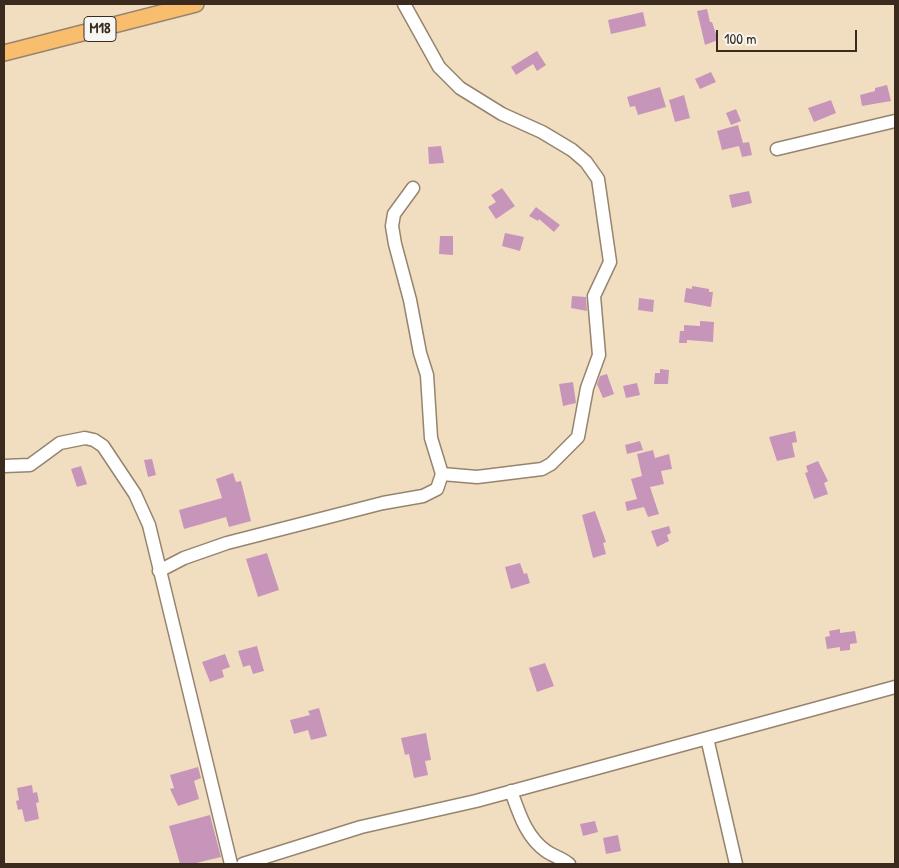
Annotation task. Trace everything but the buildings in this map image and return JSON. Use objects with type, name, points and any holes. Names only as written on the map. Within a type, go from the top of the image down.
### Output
[{"type":"main road","name":"M18","points":[[4,53],[196,4]]},
{"type":"street","points":[[404,4],[440,67],[460,88],[502,114],[542,132],[586,162],[598,179],[610,262],[594,296],[600,349],[587,388],[578,438],[551,464],[542,469],[477,477],[442,474]]},
{"type":"street","points":[[777,150],[895,121]]},
{"type":"street","points":[[159,571],[184,558],[227,543],[383,503],[423,496],[437,489],[442,474],[430,430],[427,375],[420,353],[407,286],[392,226],[394,214],[413,188]]},
{"type":"street","points":[[4,466],[30,465],[50,449],[71,440],[85,438],[94,440],[102,446],[145,511],[231,864]]},
{"type":"street","points":[[243,864],[361,827],[428,813],[895,687]]},
{"type":"street","points":[[707,738],[736,864]]},
{"type":"street","points":[[511,791],[520,815],[532,838],[548,852],[569,864]]}]
